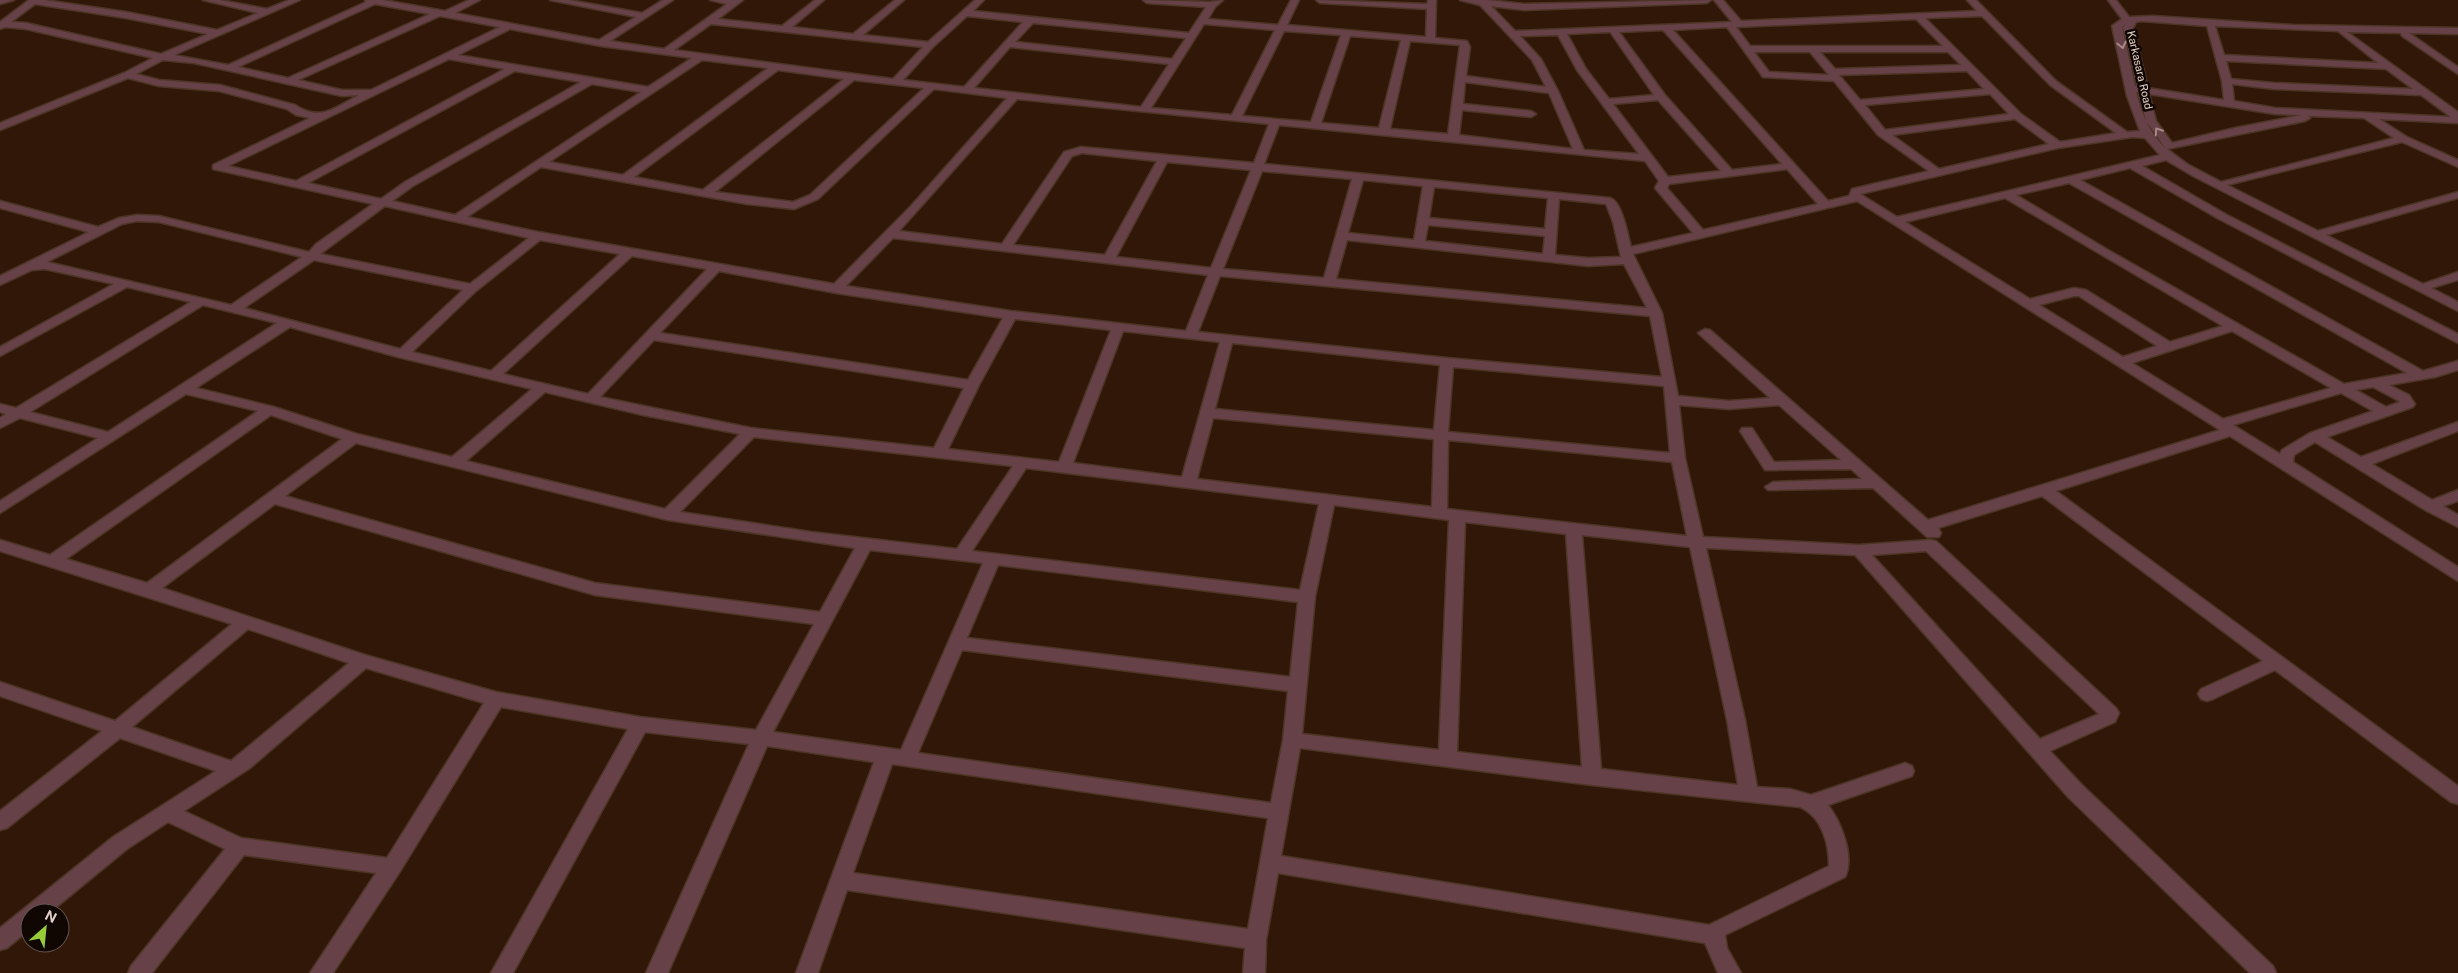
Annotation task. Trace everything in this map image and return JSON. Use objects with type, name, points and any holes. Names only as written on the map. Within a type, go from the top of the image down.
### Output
[{"type":"street","points":[[0,1],[10,0]]},
{"type":"street","points":[[207,0],[268,12]]},
{"type":"street","points":[[0,127],[127,75],[216,33],[296,0]]},
{"type":"street","points":[[228,68],[371,0],[601,43],[852,77],[1016,94],[1144,110],[1315,124],[1453,138],[1580,154],[1647,158]]},
{"type":"street","points":[[289,81],[476,0]]},
{"type":"street","points":[[554,0],[645,16]]},
{"type":"street","points":[[601,43],[670,0]]},
{"type":"street","points":[[714,0],[737,1]]},
{"type":"street","points":[[784,29],[820,0]]},
{"type":"street","points":[[855,37],[900,0]]},
{"type":"street","points":[[896,81],[930,45],[980,0]]},
{"type":"street","points":[[1147,0],[1216,2]]},
{"type":"street","points":[[1236,118],[1295,0]]},
{"type":"street","points":[[1320,0],[1433,3],[1430,40]]},
{"type":"street","points":[[1464,0],[1524,7],[1707,0]]},
{"type":"street","points":[[1718,0],[1769,77],[1970,68]]},
{"type":"street","points":[[1971,0],[2053,83],[2125,135]]},
{"type":"street","points":[[2112,0],[2128,22]]},
{"type":"street","points":[[2,25],[34,1],[126,15],[216,33]]},
{"type":"street","points":[[665,52],[737,1]]},
{"type":"street","points":[[1144,110],[1216,2]]},
{"type":"street","points":[[1483,2],[1536,60],[1553,91],[1580,154]]},
{"type":"street","points":[[964,13],[1192,36]]},
{"type":"street","points":[[1513,34],[1667,29],[1984,13]]},
{"type":"street","points":[[1918,16],[2017,116],[2058,145]]},
{"type":"street","name":"Karkasara Road","points":[[2128,22],[2142,18],[2240,25],[2458,31]]},
{"type":"street","points":[[966,89],[1030,20]]},
{"type":"street","points":[[709,21],[930,45]]},
{"type":"street","points":[[1202,21],[1464,43],[1453,138]]},
{"type":"street","name":"Karkasara Road","points":[[2458,35],[2211,27],[2147,22],[2119,22],[2117,26],[2138,117],[2147,135],[2197,174],[2458,307]]},
{"type":"street","name":"Karkasara Road","points":[[2128,22],[2151,121],[2169,151],[2458,300]]},
{"type":"street","points":[[2,25],[26,26],[162,58],[194,60],[342,93],[374,93]]},
{"type":"street","points":[[509,26],[374,93],[217,167],[380,204],[628,253],[836,289],[1011,315],[1447,362],[1670,382]]},
{"type":"street","points":[[2211,27],[2227,81],[2229,104]]},
{"type":"street","points":[[1667,29],[1825,205]]},
{"type":"street","points":[[1614,31],[1661,97],[1729,173]]},
{"type":"street","points":[[2342,32],[2458,118]]},
{"type":"street","points":[[1562,33],[1582,70],[1664,181]]},
{"type":"street","points":[[1315,124],[1346,34]]},
{"type":"street","points":[[2405,34],[2458,71]]},
{"type":"street","points":[[1384,131],[1406,38]]},
{"type":"street","points":[[1008,44],[1175,62]]},
{"type":"street","points":[[1749,49],[1951,49]]},
{"type":"street","points":[[1813,49],[1882,133],[1937,172]]},
{"type":"street","points":[[449,56],[650,90]]},
{"type":"street","points":[[456,219],[700,57]]},
{"type":"street","points":[[2220,58],[2387,66]]},
{"type":"street","points":[[296,185],[515,67]]},
{"type":"street","points":[[625,179],[776,67]]},
{"type":"street","points":[[127,75],[159,83],[190,84],[220,88],[291,107],[300,113],[319,118]]},
{"type":"street","points":[[705,194],[852,77]]},
{"type":"street","points":[[1461,78],[1553,91]]},
{"type":"street","points":[[233,309],[312,256],[320,247],[408,184],[590,81]]},
{"type":"street","points":[[2227,81],[2274,86],[2423,92]]},
{"type":"street","points":[[540,164],[705,194],[794,206],[814,197],[933,85]]},
{"type":"street","points":[[2132,89],[2229,104],[2307,113],[2458,118]]},
{"type":"street","points":[[1857,103],[1993,91]]},
{"type":"street","points":[[836,289],[890,234],[1016,94]]},
{"type":"street","points":[[1606,102],[1661,97]]},
{"type":"street","points":[[1457,106],[1531,114]]},
{"type":"street","points":[[1894,221],[2130,164],[2235,131],[2302,120],[2306,118],[2307,113]]},
{"type":"street","points":[[1882,133],[2017,116]]},
{"type":"street","points":[[2366,116],[2403,139],[2458,164]]},
{"type":"street","points":[[1191,334],[1276,121]]},
{"type":"street","points":[[2147,135],[2125,135],[2058,145],[1856,191],[1854,195],[2285,464],[2458,575]]},
{"type":"street","points":[[2226,182],[2403,139]]},
{"type":"street","points":[[1006,247],[1068,154],[1081,150],[1610,201],[1619,222],[1627,256],[1656,313],[1670,382],[1678,458],[1736,720],[1749,794]]},
{"type":"street","points":[[1109,259],[1164,158]]},
{"type":"street","points":[[2130,164],[2223,218],[2458,339]]},
{"type":"street","points":[[1664,181],[1789,166]]},
{"type":"street","points":[[1329,282],[1358,177]]},
{"type":"street","points":[[2070,179],[2418,374]]},
{"type":"street","points":[[1664,181],[1661,184],[1661,188],[1701,235]]},
{"type":"street","points":[[1419,244],[1429,184]]},
{"type":"street","points":[[1549,258],[1554,195]]},
{"type":"street","points":[[2008,195],[2104,253],[2384,412]]},
{"type":"street","points":[[2323,232],[2458,195]]},
{"type":"street","points":[[1342,236],[1600,263],[1701,235],[1857,198]]},
{"type":"street","points":[[0,204],[99,231]]},
{"type":"street","points":[[0,281],[99,231],[128,219],[159,219],[312,256],[472,288]]},
{"type":"street","points":[[1423,221],[1551,233]]},
{"type":"street","points":[[890,234],[1216,272],[1656,313]]},
{"type":"street","points":[[403,354],[472,288],[538,236]]},
{"type":"street","points":[[495,374],[628,253]]},
{"type":"street","points":[[32,266],[45,265],[124,283],[288,322],[403,354],[592,397],[643,411],[751,432],[939,452],[1574,530],[1697,542],[1859,550],[1930,545],[2110,712],[2108,717],[2036,749]]},
{"type":"street","points":[[592,397],[716,267]]},
{"type":"street","points":[[2429,285],[2458,276]]},
{"type":"street","points":[[0,352],[124,283]]},
{"type":"street","points":[[2026,304],[2074,292],[2082,293],[2168,347]]},
{"type":"street","points":[[0,424],[200,302]]},
{"type":"street","points":[[939,452],[972,385],[1011,315]]},
{"type":"street","points":[[0,508],[288,322]]},
{"type":"street","points":[[1064,467],[1119,326]]},
{"type":"street","points":[[2120,362],[2235,326]]},
{"type":"street","points":[[1705,333],[1780,401],[1928,526],[1933,533],[1934,540],[1930,545]]},
{"type":"street","points":[[652,336],[972,385]]},
{"type":"street","points":[[1188,483],[1227,339]]},
{"type":"street","points":[[1439,514],[1441,434],[1447,362]]},
{"type":"street","points":[[1928,526],[2044,490],[2344,388],[2418,374],[2435,373],[2458,365]]},
{"type":"street","points":[[2285,464],[2287,453],[2315,436],[2408,404],[2408,401],[2372,382]]},
{"type":"street","points":[[457,461],[544,386]]},
{"type":"street","points":[[184,389],[269,410],[353,438],[457,461],[668,514],[865,544],[1307,597]]},
{"type":"street","points":[[1672,400],[1729,405],[1780,401]]},
{"type":"street","points":[[0,408],[110,437]]},
{"type":"street","points":[[52,560],[269,410]]},
{"type":"street","points":[[1208,413],[1678,458]]},
{"type":"street","points":[[2360,463],[2458,426]]},
{"type":"street","points":[[1747,431],[1770,466],[1856,464]]},
{"type":"street","points":[[668,514],[751,432]]},
{"type":"street","points":[[2315,436],[2458,522]]},
{"type":"street","points":[[149,590],[353,438]]},
{"type":"street","points":[[961,556],[1022,463]]},
{"type":"street","points":[[1773,487],[1878,483]]},
{"type":"street","points":[[2044,490],[2458,796]]},
{"type":"street","points":[[2430,506],[2458,496]]},
{"type":"street","points":[[273,498],[595,589],[826,619]]},
{"type":"street","points":[[1254,973],[1256,940],[1292,740],[1307,597],[1327,501]]},
{"type":"street","points":[[1448,758],[1457,516]]},
{"type":"street","points":[[1574,530],[1592,777]]},
{"type":"street","points":[[657,973],[761,738],[865,544]]},
{"type":"street","points":[[0,545],[149,590],[363,661],[496,699],[640,724],[761,738],[1279,812]]},
{"type":"street","points":[[1859,550],[2075,792],[2265,973]]},
{"type":"street","points":[[906,759],[993,559]]},
{"type":"street","points":[[0,822],[118,729],[244,622]]},
{"type":"street","points":[[957,643],[1297,685]]},
{"type":"street","points":[[46,903],[120,844],[233,769],[363,661]]},
{"type":"street","points":[[2207,694],[2277,662]]},
{"type":"street","points":[[0,689],[233,769]]},
{"type":"street","points":[[321,973],[392,867],[496,699]]},
{"type":"street","points":[[502,973],[640,724]]},
{"type":"street","points":[[1292,740],[1592,777],[1802,799],[1811,803],[1827,815],[1832,827],[1838,857],[1838,872],[1717,929],[1714,936],[1715,946],[1730,973]]},
{"type":"street","points":[[807,973],[885,757]]},
{"type":"street","points":[[1811,803],[1905,771]]},
{"type":"street","points":[[168,813],[239,846],[392,867]]},
{"type":"street","points":[[139,973],[239,846]]},
{"type":"street","points":[[1271,863],[1714,936]]},
{"type":"street","points":[[840,880],[1256,940]]},
{"type":"street","points":[[0,941],[20,924]]}]
